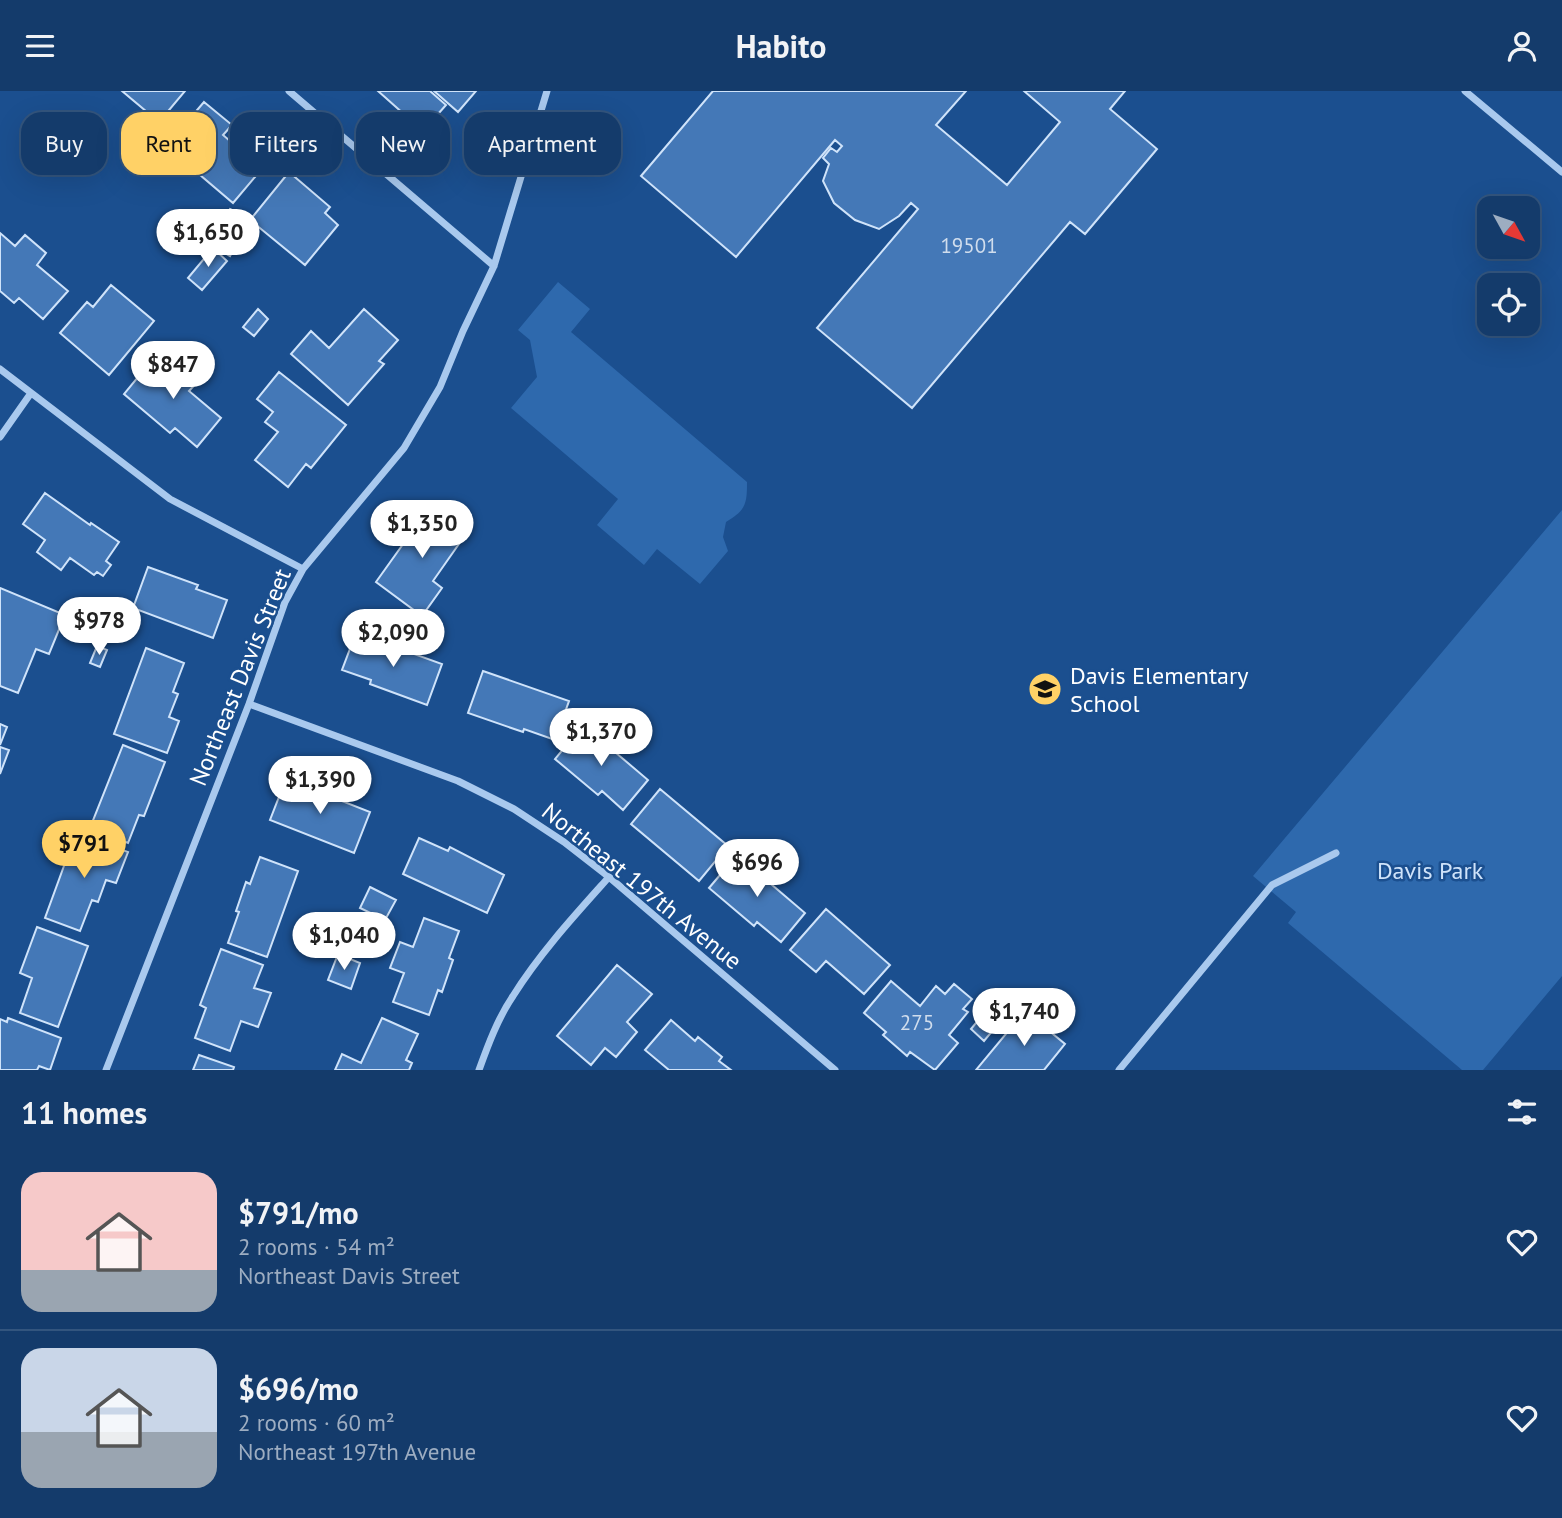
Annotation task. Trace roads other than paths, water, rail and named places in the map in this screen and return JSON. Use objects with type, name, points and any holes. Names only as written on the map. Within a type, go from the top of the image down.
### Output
[{"type":"street","points":[[289,91],[494,266]]},
{"type":"street","name":"Northeast Davis Street","points":[[106,1070],[249,703],[285,602],[303,569],[404,447],[440,387],[494,266],[547,91]]},
{"type":"street","points":[[1465,91],[1562,172]]},
{"type":"street","points":[[0,369],[170,499],[303,569]]},
{"type":"street","points":[[0,437],[31,393]]},
{"type":"street","name":"Northeast 197th Avenue","points":[[249,703],[458,781],[514,809],[564,842],[609,877],[835,1070]]},
{"type":"street","points":[[1119,1070],[1272,885],[1336,853]]},
{"type":"street","points":[[479,1070],[490,1039],[511,998],[544,951],[609,877]]},
{"type":"place","name":"Davis Elementary School","points":[[1045,689]]},
{"type":"park label","name":"Davis Park","points":[[1430,870]]}]
